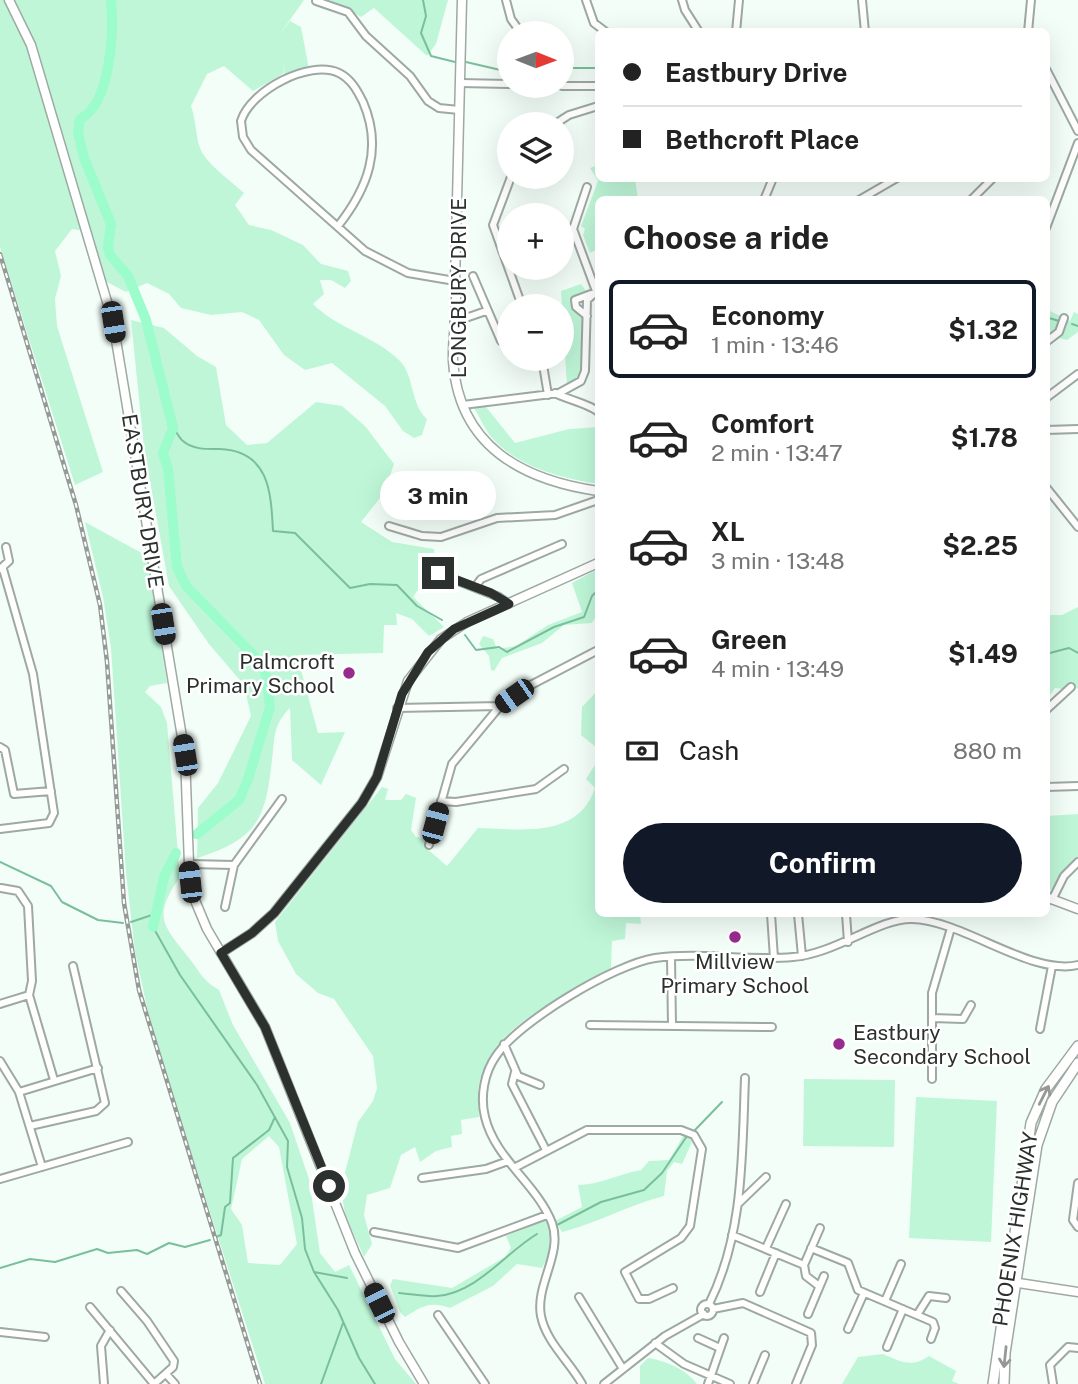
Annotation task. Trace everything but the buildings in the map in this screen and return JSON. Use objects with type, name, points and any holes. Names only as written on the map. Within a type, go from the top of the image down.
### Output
[{"type":"main road","name":"PHOENIX HIGHWAY","points":[[993,1384],[1031,1123],[1046,1089],[1078,1046]]},
{"type":"main road","name":"PHOENIX HIGHWAY","points":[[1003,1384],[1005,1353],[1044,1121],[1060,1087],[1078,1063]]},
{"type":"street","name":"EASTBURY DRIVE","points":[[9,0],[31,45],[113,322],[187,772],[189,864],[194,898],[221,953],[265,1027],[355,1253],[399,1342],[424,1384]]},
{"type":"street","name":"LONGBURY DRIVE","points":[[462,0],[454,369],[464,405],[481,434],[513,465],[559,485],[595,491]]},
{"type":"street","points":[[506,0],[512,21]]},
{"type":"street","points":[[586,0],[588,13],[602,28]]},
{"type":"street","points":[[682,0],[696,28]]},
{"type":"street","points":[[736,28],[738,0]]},
{"type":"street","points":[[862,0],[865,28]]},
{"type":"street","points":[[1028,28],[1031,0]]},
{"type":"street","points":[[316,1],[348,12],[366,36],[402,68],[434,106],[459,110]]},
{"type":"street","points":[[338,226],[359,198],[364,185],[372,156],[373,130],[362,100],[349,80],[334,71],[325,70],[283,80],[263,90],[243,113],[241,129],[251,150],[365,251],[389,265],[417,276],[455,282]]},
{"type":"street","points":[[1050,77],[1078,131]]},
{"type":"street","points":[[460,82],[497,84]]},
{"type":"street","points":[[574,86],[595,86]]},
{"type":"street","points":[[574,113],[595,107]]},
{"type":"street","points":[[1050,217],[1078,143]]},
{"type":"street","points":[[866,196],[890,182]]},
{"type":"street","points":[[975,196],[989,182]]},
{"type":"street","points":[[464,405],[552,394],[581,381],[585,371],[587,316],[595,292],[573,229],[587,187]]},
{"type":"street","points":[[506,189],[493,225],[518,294]]},
{"type":"street","points":[[473,276],[497,335]]},
{"type":"street","points":[[587,316],[576,307],[575,300],[595,292]]},
{"type":"street","points":[[454,322],[486,311]]},
{"type":"street","points":[[1050,339],[1059,332],[1064,318]]},
{"type":"street","points":[[545,371],[552,394]]},
{"type":"street","points":[[1050,395],[1078,374]]},
{"type":"street","points":[[552,394],[595,409]]},
{"type":"street","points":[[1050,430],[1078,429]]},
{"type":"street","points":[[1050,492],[1077,523]]},
{"type":"street","points":[[389,526],[422,536],[440,537],[497,519],[555,515],[595,501]]},
{"type":"street","points":[[475,587],[481,579],[562,544]]},
{"type":"street","points":[[0,829],[53,821],[33,674],[1,569],[9,561],[6,547]]},
{"type":"street","points":[[221,953],[252,933],[274,913],[362,803],[377,777],[397,708],[416,668],[441,639],[462,625],[595,564]]},
{"type":"street","points":[[438,573],[509,604]]},
{"type":"street","points":[[429,845],[457,757],[500,706],[529,686],[595,652]]},
{"type":"street","points":[[1050,706],[1071,687]]},
{"type":"street","points":[[397,708],[500,706]]},
{"type":"street","points":[[0,747],[5,750],[14,794],[51,791]]},
{"type":"street","points":[[441,801],[456,802],[536,789],[551,782],[564,769]]},
{"type":"street","points":[[0,780],[9,779]]},
{"type":"street","points":[[1050,787],[1078,786]]},
{"type":"street","points":[[225,907],[234,865],[282,799]]},
{"type":"street","points":[[1050,897],[1064,876],[1078,862]]},
{"type":"street","points":[[189,864],[234,865]]},
{"type":"street","points":[[1,888],[18,891],[28,906],[32,981],[29,995],[54,1080]]},
{"type":"street","points":[[1050,899],[1078,909]]},
{"type":"street","points":[[771,917],[774,958]]},
{"type":"street","points":[[798,917],[802,956]]},
{"type":"street","points":[[846,917],[848,942]]},
{"type":"street","points":[[934,923],[937,917]]},
{"type":"street","points":[[582,1384],[548,1334],[540,1313],[555,1238],[547,1215],[508,1161],[488,1127],[483,1102],[488,1072],[504,1044],[531,1023],[605,976],[635,962],[671,957],[802,956],[848,942],[895,921],[912,919],[934,923],[1052,966],[1078,965]]},
{"type":"street","points":[[932,1079],[933,985],[951,928]]},
{"type":"street","points":[[671,957],[672,1026]]},
{"type":"street","points":[[30,1126],[102,1108],[105,1099],[73,966]]},
{"type":"street","points":[[1040,1030],[1052,966]]},
{"type":"street","points":[[0,1004],[29,995]]},
{"type":"street","points":[[932,1018],[963,1019],[971,1005]]},
{"type":"street","points":[[590,1025],[772,1027]]},
{"type":"street","points":[[504,1044],[515,1072],[523,1080],[540,1086]]},
{"type":"street","points":[[0,1062],[19,1091],[42,1167]]},
{"type":"street","points":[[19,1091],[98,1068]]},
{"type":"street","points":[[515,1072],[512,1084],[546,1150]]},
{"type":"street","points":[[604,1384],[655,1343],[704,1314],[711,1314],[739,1203],[745,1078]]},
{"type":"street","points":[[514,1168],[578,1132],[594,1129],[681,1130],[694,1135],[702,1149],[690,1226],[681,1238],[625,1272],[636,1296],[643,1301],[673,1288]]},
{"type":"street","points":[[0,1179],[128,1142]]},
{"type":"street","points":[[422,1178],[486,1169],[508,1161]]},
{"type":"street","points":[[739,1203],[766,1177]]},
{"type":"street","points":[[1078,1183],[1073,1220],[1078,1227]]},
{"type":"street","points":[[766,1248],[786,1204]]},
{"type":"street","points":[[374,1232],[458,1248],[547,1215]]},
{"type":"street","points":[[819,1286],[806,1276],[804,1265],[820,1228]]},
{"type":"street","points":[[732,1235],[804,1265]]},
{"type":"street","points":[[811,1248],[848,1263],[855,1286],[864,1293],[935,1325],[931,1339]]},
{"type":"street","points":[[760,1292],[776,1253]]},
{"type":"street","points":[[885,1301],[901,1264]]},
{"type":"street","points":[[808,1314],[824,1276]]},
{"type":"street","points":[[1006,1281],[1078,1292]]},
{"type":"street","points":[[90,1307],[154,1384],[174,1364],[173,1358],[121,1291]]},
{"type":"street","points":[[848,1329],[864,1293]]},
{"type":"street","points":[[917,1315],[929,1296],[946,1298]]},
{"type":"street","points":[[579,1297],[623,1369]]},
{"type":"street","points":[[711,1306],[743,1303],[811,1333],[813,1345],[796,1384]]},
{"type":"street","points":[[887,1347],[903,1309]]},
{"type":"street","points":[[438,1315],[480,1383]]},
{"type":"street","points":[[104,1384],[101,1346],[110,1330]]},
{"type":"street","points":[[0,1332],[46,1337]]},
{"type":"street","points":[[698,1338],[720,1348]]},
{"type":"street","points":[[708,1384],[724,1338]]},
{"type":"street","points":[[655,1343],[676,1360],[730,1384]]},
{"type":"street","points":[[1053,1384],[1051,1365],[1068,1347],[1078,1348]]},
{"type":"street","points":[[753,1384],[765,1355]]},
{"type":"street","points":[[166,1374],[175,1384]]},
{"type":"green space","points":[[0,0],[304,0],[280,34],[290,21],[301,27],[309,69],[285,77],[283,60],[284,73],[253,91],[224,66],[207,74],[191,106],[199,144],[212,165],[244,193],[235,205],[249,225],[271,230],[303,245],[321,264],[348,271],[351,281],[345,288],[331,280],[320,280],[324,294],[313,304],[334,320],[390,352],[405,367],[418,406],[427,419],[422,435],[414,438],[403,431],[385,406],[332,363],[305,370],[284,355],[259,320],[242,312],[211,315],[181,308],[169,294],[147,283],[126,292],[105,281],[91,232],[72,229],[55,251],[61,276],[55,299],[57,326],[103,472],[75,485],[0,247]]},
{"type":"green space","points":[[329,0],[448,0],[436,44],[427,56],[374,8],[361,17]]},
{"type":"green space","points":[[598,182],[635,182],[638,196],[595,196],[595,250],[590,253],[583,235],[585,229],[581,226]]},
{"type":"green space","points":[[581,284],[586,291],[574,297],[574,294],[561,294],[561,291]]},
{"type":"green space","points":[[574,306],[583,322],[583,358],[580,378],[567,386],[566,371],[574,371]]},
{"type":"green space","points":[[1050,311],[1070,321],[1074,312],[1078,314],[1078,332],[1067,340],[1050,336]]},
{"type":"green space","points":[[131,320],[164,328],[197,356],[216,367],[226,425],[247,445],[267,443],[316,402],[342,406],[365,426],[394,464],[384,493],[361,522],[392,542],[434,549],[435,566],[413,597],[444,627],[429,636],[412,619],[396,613],[397,625],[384,625],[383,653],[297,655],[318,733],[345,732],[321,785],[292,760],[290,708],[277,727],[267,792],[257,821],[236,841],[197,858],[198,808],[218,783],[251,716],[244,685],[209,644],[169,586],[144,448]]},
{"type":"green space","points":[[482,402],[515,443],[569,429],[595,427],[595,483],[556,475],[516,457],[493,439],[473,406]]},
{"type":"green space","points":[[85,522],[147,556],[167,683],[150,686],[145,692],[161,707],[167,723],[180,877],[166,902],[164,920],[167,928],[202,976],[219,990],[233,1025],[290,1123],[309,1179],[320,1253],[335,1272],[349,1265],[395,1359],[416,1384],[265,1384],[176,1106],[148,1012],[135,952],[126,873],[111,648],[103,597]],"holes":[[[269,1136],[279,1147],[297,1244],[280,1265],[248,1263],[242,1225],[231,1209],[242,1159]]]},
{"type":"green space","points":[[595,571],[595,618],[592,623],[564,625],[542,643],[502,658],[494,671],[491,670],[489,656],[479,644],[483,636],[493,639],[497,649],[516,646],[548,625],[582,612],[572,583]]},
{"type":"green space","points":[[1078,607],[1078,689],[1069,682],[1063,689],[1055,688],[1051,694],[1050,615],[1062,615]]},
{"type":"green space","points":[[595,693],[595,747],[581,735],[582,707]]},
{"type":"green space","points":[[595,765],[595,788],[586,779]]},
{"type":"green space","points":[[382,787],[388,789],[385,800],[401,800],[406,794],[416,798],[411,830],[416,837],[426,839],[425,847],[447,866],[478,828],[546,828],[576,816],[587,804],[595,788],[595,917],[640,917],[641,924],[626,923],[625,939],[612,941],[611,968],[532,1015],[499,1045],[486,1063],[479,1084],[479,1117],[461,1120],[462,1134],[451,1136],[452,1147],[436,1151],[420,1162],[415,1147],[401,1155],[390,1188],[367,1195],[364,1215],[372,1244],[364,1257],[345,1215],[341,1188],[358,1122],[373,1101],[377,1088],[373,1056],[334,999],[318,993],[296,974],[278,941],[275,922]]},
{"type":"green space","points":[[1078,814],[1078,857],[1050,891],[1050,816]]},
{"type":"green space","points":[[804,1079],[895,1080],[894,1147],[803,1146]]},
{"type":"green space","points":[[916,1097],[997,1101],[991,1242],[909,1238]]},
{"type":"green space","points":[[685,1133],[692,1142],[682,1164],[674,1162],[667,1171],[664,1196],[562,1232],[555,1221],[582,1207],[578,1185],[641,1170],[649,1161],[669,1160]]},
{"type":"green space","points":[[546,1220],[550,1244],[542,1268],[517,1264],[493,1286],[450,1308],[427,1306],[405,1317],[400,1312],[390,1285],[393,1279],[452,1288],[505,1257],[511,1248],[506,1236]]},
{"type":"green space","points":[[883,1354],[912,1363],[929,1356],[956,1371],[952,1381],[959,1384],[842,1384],[858,1357]]},
{"type":"green space","points":[[648,1358],[675,1366],[697,1384],[640,1384],[640,1366]]},
{"type":"waterway","points":[[111,0],[111,47],[104,83],[90,111],[80,119],[78,132],[84,158],[111,224],[108,247],[110,255],[128,276],[146,320],[173,428],[163,453],[168,469],[177,567],[186,586],[262,664],[267,679],[270,707],[239,800],[197,834]]},
{"type":"waterway","points":[[423,0],[426,16],[421,33],[431,56],[455,62]]},
{"type":"waterway","points":[[466,62],[497,69]]},
{"type":"waterway","points":[[574,68],[595,68]]},
{"type":"waterway","points":[[1050,318],[1059,321]]},
{"type":"waterway","points":[[1072,324],[1078,326]]},
{"type":"waterway","points":[[173,428],[182,440],[191,446],[237,452],[249,457],[258,466],[269,489],[273,531],[295,533],[350,588],[370,584],[397,585],[417,606],[442,620]]},
{"type":"waterway","points":[[465,635],[476,650],[499,647],[507,652],[554,627],[584,617],[595,593]]},
{"type":"waterway","points":[[1050,653],[1069,648],[1078,653]]},
{"type":"waterway","points":[[153,927],[164,877],[176,853]]},
{"type":"waterway","points":[[0,862],[51,886],[62,902],[98,920],[123,923]]},
{"type":"waterway","points":[[131,922],[155,914]]},
{"type":"waterway","points":[[153,927],[180,975],[257,1085],[288,1141],[287,1167],[302,1218],[305,1249],[314,1272],[338,1310],[359,1358],[375,1384]]},
{"type":"waterway","points":[[695,1130],[722,1102]]},
{"type":"waterway","points":[[216,1237],[221,1235],[225,1207],[230,1203],[233,1158],[269,1130],[275,1117]]},
{"type":"waterway","points":[[557,1225],[601,1202],[644,1190],[662,1173],[687,1136]]},
{"type":"waterway","points":[[399,1293],[437,1296],[465,1288],[537,1234]]},
{"type":"waterway","points":[[0,1268],[30,1259],[55,1262],[97,1249],[108,1253],[137,1250],[147,1254],[169,1243],[185,1247],[210,1240]]},
{"type":"waterway","points":[[314,1272],[347,1278]]},
{"type":"waterway","points":[[321,1384],[343,1323]]},
{"type":"railway","points":[[0,254],[76,505],[100,605],[107,662],[124,903],[139,990],[260,1384]]},
{"type":"place","name":"Palmcroft Primary School","points":[[349,673]]},
{"type":"place","name":"Millview Primary School","points":[[735,937]]},
{"type":"place","name":"Eastbury Secondary School","points":[[839,1044]]},
{"type":"route","points":[[329,1186],[272,1042],[221,953],[252,933],[274,913],[371,790],[384,757],[402,694],[428,652],[454,629],[509,604],[491,593],[438,573]]}]
